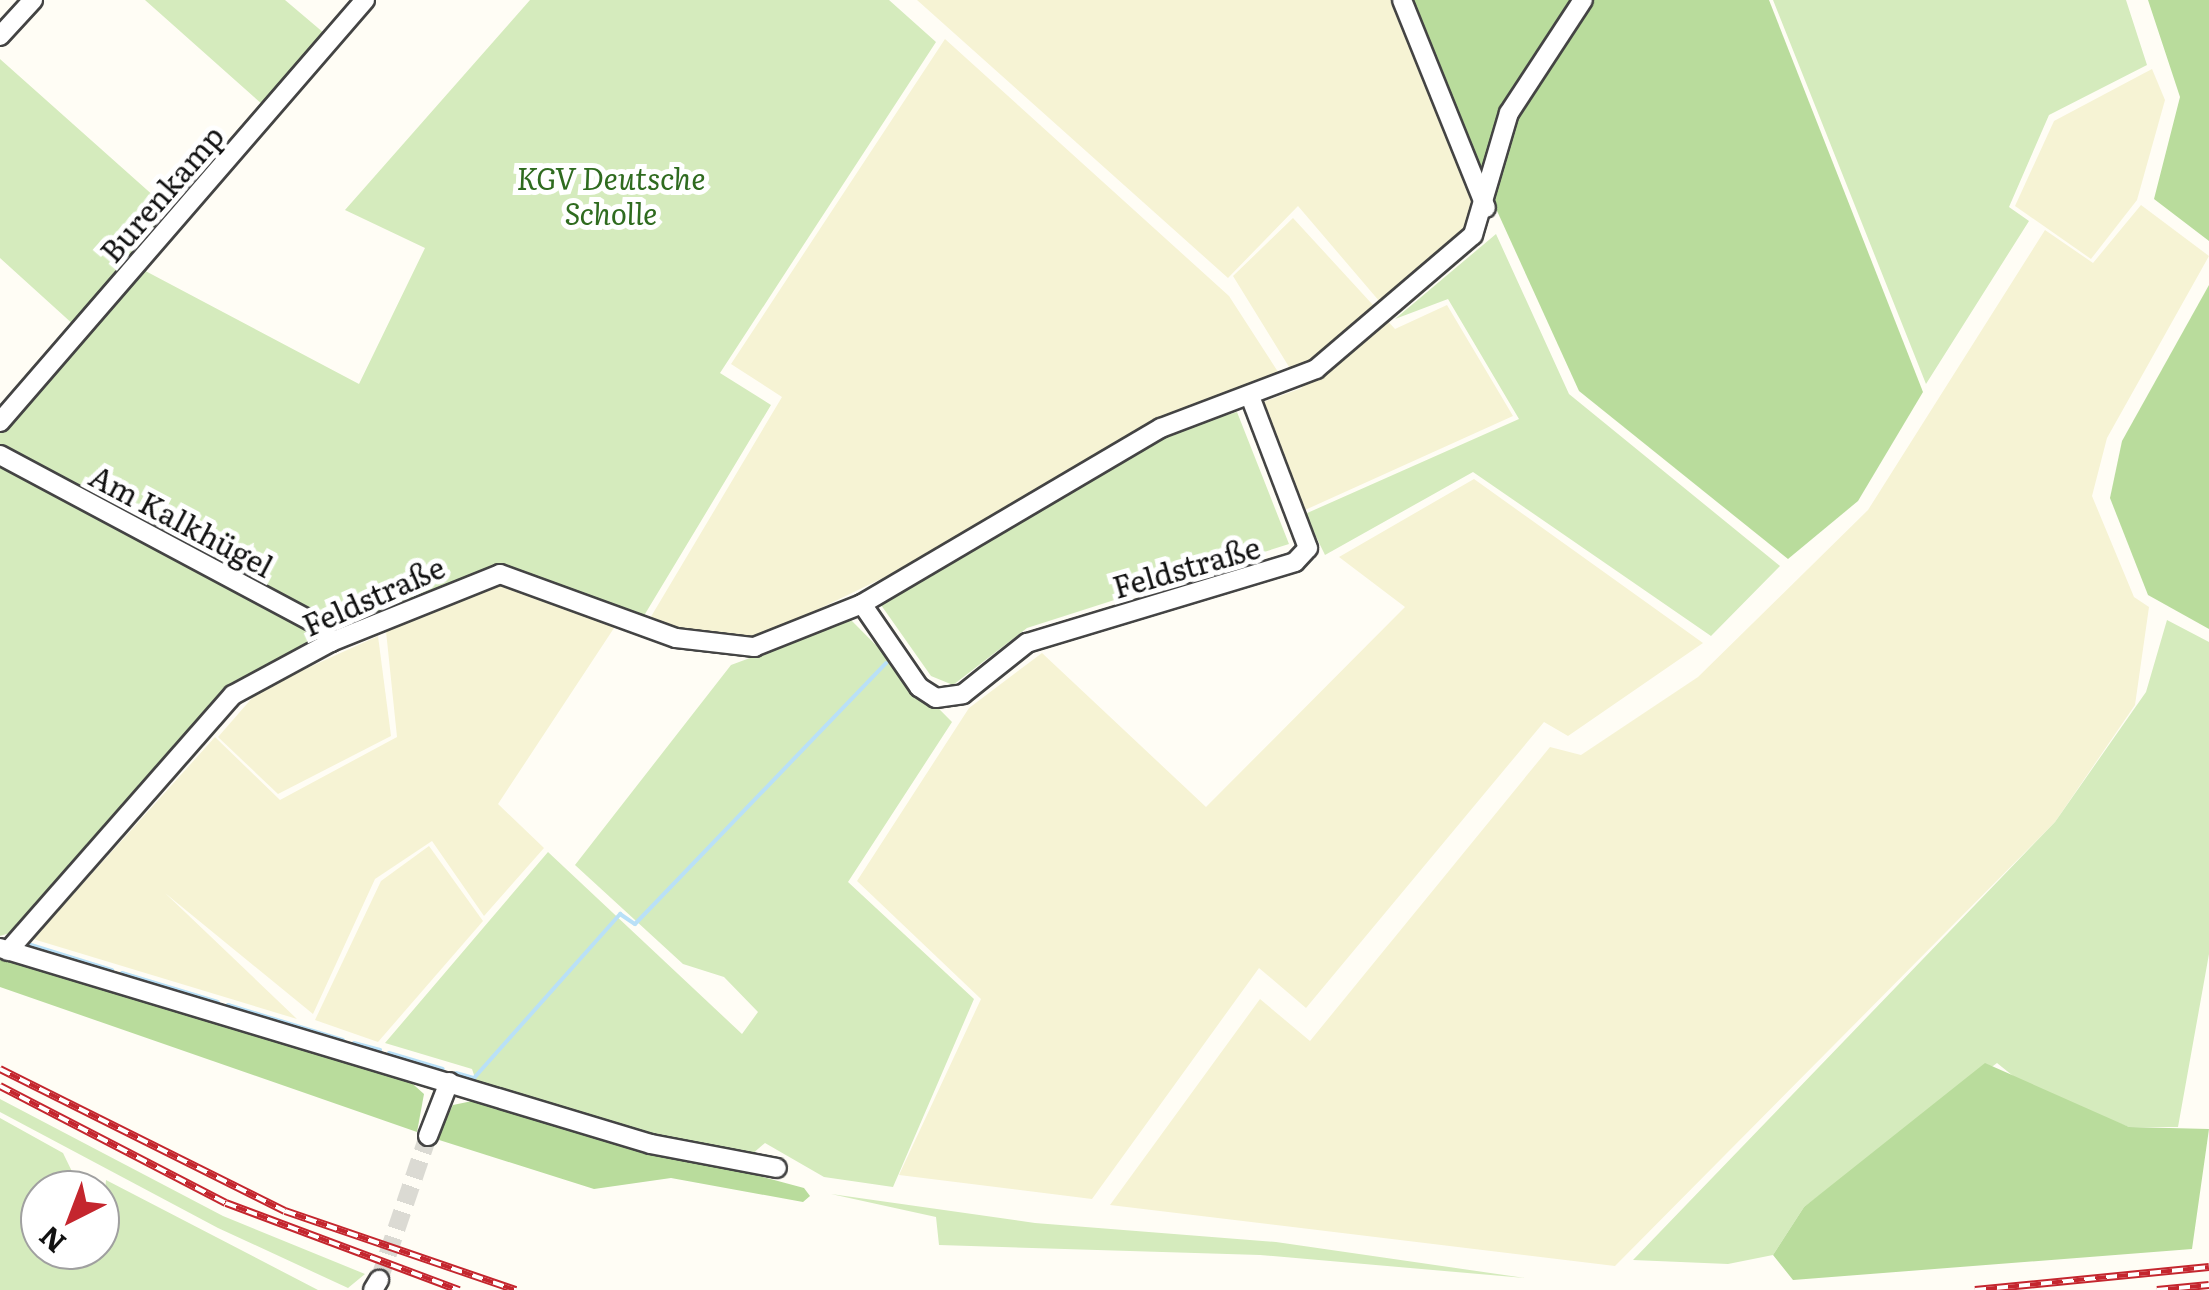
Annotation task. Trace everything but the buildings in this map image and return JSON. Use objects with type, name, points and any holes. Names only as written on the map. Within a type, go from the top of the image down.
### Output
[{"type":"street","points":[[0,36],[33,0]]},
{"type":"street","name":"Burenkamp","points":[[0,422],[365,0]]},
{"type":"street","points":[[1402,0],[1486,208]]},
{"type":"street","name":"Feldstraße","points":[[778,1168],[652,1144],[4,950],[233,695],[332,642],[500,574],[718,649],[754,647],[862,604],[1161,428],[1251,399],[1316,370],[1474,235],[1486,208],[1509,113],[1583,0]]},
{"type":"street","name":"Feldstraße","points":[[862,604],[919,687],[936,698],[963,694],[1026,643],[1295,562],[1308,548],[1251,399]]},
{"type":"street","name":"Am Kalkhügel","points":[[0,455],[319,625],[332,642]]},
{"type":"street","points":[[428,1136],[449,1082]]},
{"type":"shaded area","points":[[917,0],[1392,0],[1482,213],[1380,302],[1298,206],[1228,278]]},
{"type":"shaded area","points":[[945,39],[1229,296],[1282,378],[1163,418],[889,575],[755,640],[705,642],[649,620],[782,397],[731,364]]},
{"type":"shaded area","points":[[2152,69],[2165,100],[2137,200],[2091,259],[2015,206],[2054,121]]},
{"type":"shaded area","points":[[2141,205],[2209,256],[2107,438],[2092,496],[2134,597],[2149,607],[2135,705],[2055,822],[1615,1266],[1110,1205],[1260,999],[1310,1041],[1550,747],[1581,755],[1698,677],[1868,510],[2045,230],[2093,263]]},
{"type":"shaded area","points":[[1293,218],[1395,329],[1447,305],[1513,416],[1305,510],[1260,403],[1302,388],[1233,276]]},
{"type":"shaded area","points":[[1474,479],[1703,643],[1568,736],[1544,722],[1306,1008],[1259,968],[1092,1199],[899,1175],[981,999],[857,881],[969,708],[1042,653],[1206,807],[1405,607],[1339,557]]},
{"type":"shaded area","points":[[506,580],[616,625],[498,804],[544,848],[484,916],[432,841],[375,879],[313,1014],[165,893],[297,1019],[33,939],[215,737],[280,800],[397,737],[386,631]]},
{"type":"shaded area","points":[[378,636],[391,736],[278,794],[218,737],[259,690]]},
{"type":"shaded area","points":[[429,846],[483,921],[378,1042],[315,1020],[381,881]]},
{"type":"green space","name":"KGV Deutsche Scholle","points":[[145,0],[285,0],[331,39],[136,266],[359,384],[425,248],[345,210],[530,0],[889,0],[936,42],[720,373],[771,405],[642,619],[497,565],[236,680],[16,931],[0,936],[0,417],[75,326],[0,258],[0,59],[174,214],[263,105]]},
{"type":"green space","points":[[1401,0],[1769,0],[1923,392],[1858,501],[1788,559],[1579,391]]},
{"type":"green space","points":[[1773,0],[2126,0],[2147,65],[2049,115],[2009,207],[2029,221],[1926,384]]},
{"type":"green space","points":[[2148,0],[2209,0],[2209,241],[2154,199],[2180,97]]},
{"type":"green space","points":[[1496,234],[1569,394],[1780,566],[1711,636],[1473,472],[1325,555],[1305,514],[1519,419],[1448,299],[1395,319]]},
{"type":"green space","points":[[2209,285],[2209,629],[2148,595],[2110,498],[2122,441]]},
{"type":"green space","points":[[1237,412],[1289,544],[1027,628],[953,685],[931,676],[881,605],[1165,434]]},
{"type":"green space","points":[[851,620],[952,722],[848,882],[974,999],[893,1187],[824,1177],[765,1143],[744,1161],[652,1139],[477,1084],[472,1069],[385,1043],[548,852],[742,1034],[758,1012],[724,977],[683,964],[575,865],[731,665]]},
{"type":"green space","points":[[2167,620],[2209,642],[2209,954],[2178,1127],[2129,1127],[2033,1092],[1997,1063],[1804,1207],[1773,1255],[1728,1264],[1633,1260],[2055,822],[2146,692]]},
{"type":"green space","points":[[0,953],[405,1077],[424,1094],[417,1132],[0,987]]},
{"type":"green space","points":[[1985,1063],[2129,1127],[2209,1129],[2192,1249],[1793,1280],[1773,1255],[1804,1207]]},
{"type":"green space","points":[[0,1099],[223,1216],[365,1274],[348,1288],[218,1228],[120,1176],[120,1170],[109,1170],[0,1112]]},
{"type":"green space","points":[[477,1100],[804,1188],[810,1196],[803,1202],[671,1178],[594,1189],[436,1139],[453,1105]]},
{"type":"green space","points":[[0,1118],[63,1153],[71,1170],[20,1170],[20,1270],[120,1270],[120,1187],[318,1290],[0,1290]]},
{"type":"green space","points":[[831,1194],[1035,1223],[1276,1242],[1525,1278],[1260,1255],[939,1245],[936,1217]]},
{"type":"waterway","points":[[456,1073],[474,1078],[620,914],[635,924],[886,663]]},
{"type":"waterway","points":[[31,945],[112,970]]},
{"type":"waterway","points":[[122,973],[218,1002]]},
{"type":"waterway","points":[[228,1005],[343,1040]]},
{"type":"waterway","points":[[354,1043],[380,1050]]},
{"type":"waterway","points":[[389,1053],[443,1069]]},
{"type":"tunnel","points":[[379,1280],[428,1136]]},
{"type":"railway","points":[[0,1069],[285,1211],[516,1290]]},
{"type":"railway","points":[[0,1086],[226,1203],[459,1290]]},
{"type":"railway","points":[[1975,1290],[2209,1267]]},
{"type":"railway","points":[[2157,1290],[2209,1285]]}]
